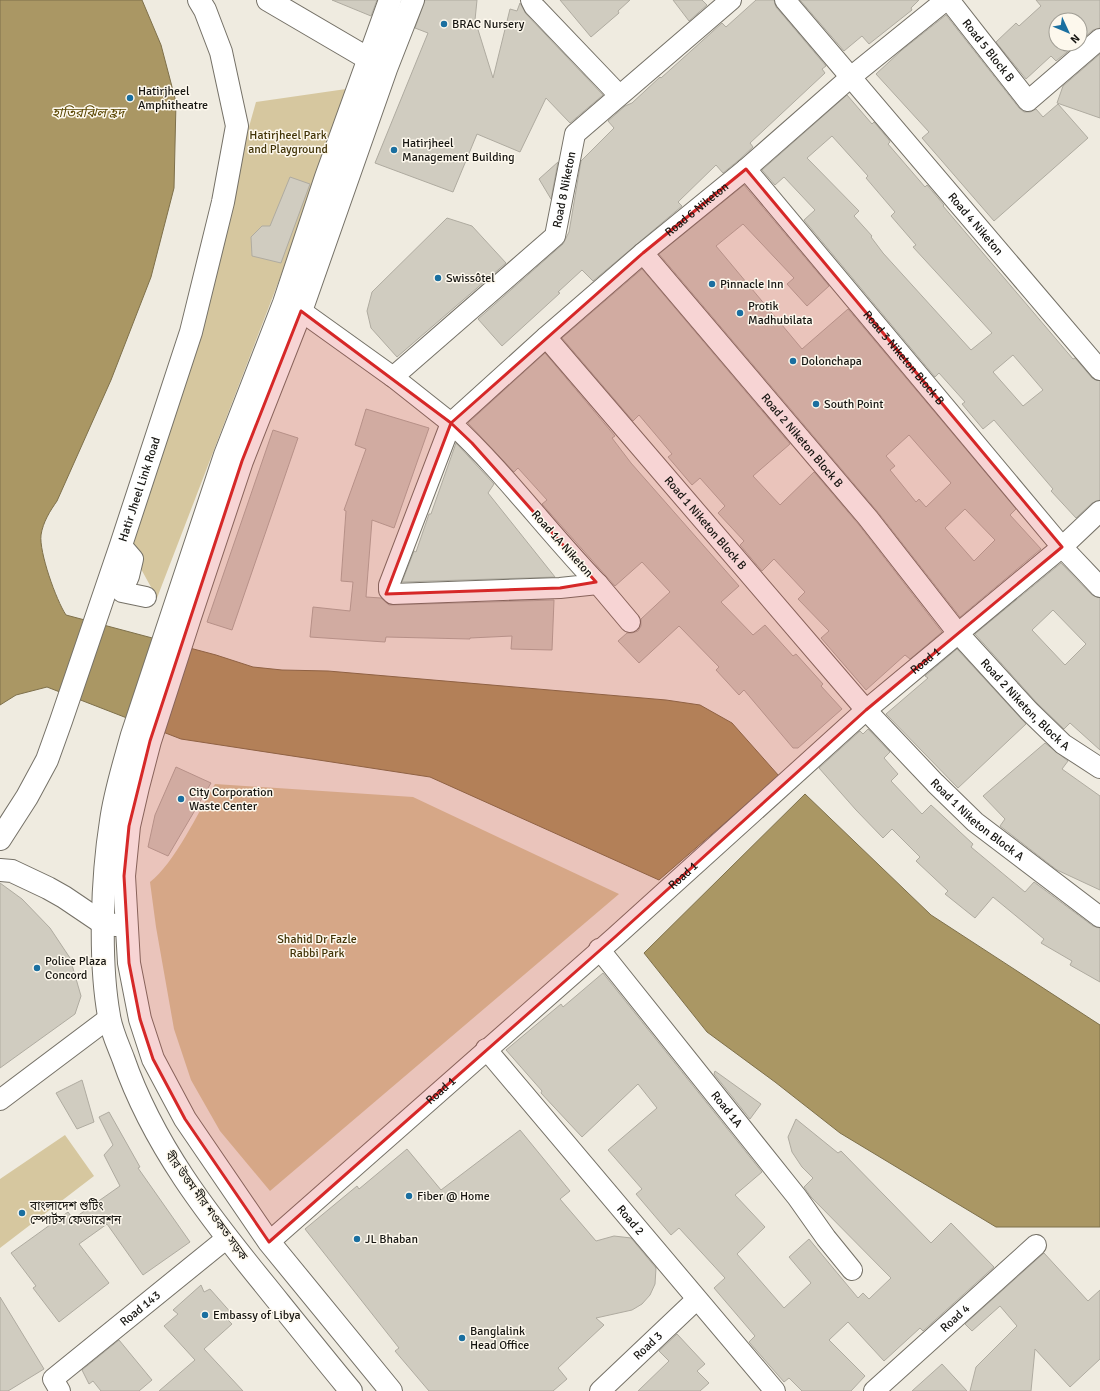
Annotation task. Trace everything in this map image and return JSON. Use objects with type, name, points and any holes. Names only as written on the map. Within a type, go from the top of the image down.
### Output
[{"type":"main road","name":"Hatir Jheel Link Road","points":[[199,0],[205,10],[221,52],[238,126]]},
{"type":"main road","name":"Hatir Jheel Link Road","points":[[0,839],[27,797],[47,760],[121,545],[191,332],[223,202],[238,126],[239,77],[235,55],[232,41],[214,0]]},
{"type":"main road","points":[[268,0],[377,63]]},
{"type":"main road","points":[[390,0],[377,63],[292,307],[242,461],[182,614],[141,738],[124,876],[129,962],[140,1019],[153,1059],[185,1119],[268,1242],[391,1391]]},
{"type":"main road","points":[[377,63],[413,0]]},
{"type":"main road","name":"বীর উত্তম মীর শওকত সড়ক","points":[[141,738],[119,781],[111,821],[104,924],[104,970],[109,1018],[128,1073],[155,1132],[198,1199],[227,1238],[352,1391]]},
{"type":"main road","points":[[0,870],[12,871],[48,888],[104,924],[126,925]]},
{"type":"street","points":[[531,0],[534,6],[619,95]]},
{"type":"street","name":"Road 8 Niketon","points":[[393,377],[555,236],[575,134],[731,0]]},
{"type":"street","name":"Road 4 Niketon","points":[[785,0],[852,76],[1100,370]]},
{"type":"street","name":"Road 6 Niketon","points":[[451,423],[546,337],[643,253],[746,169],[852,76],[946,0]]},
{"type":"street","name":"Road 5 Block B","points":[[950,0],[1028,101],[1100,39]]},
{"type":"street","name":"Road 3 Niketon Block B","points":[[746,169],[1062,547],[1100,587]]},
{"type":"street","name":"Road 2 Niketon Block B","points":[[643,253],[868,518],[957,632]]},
{"type":"street","name":"Road 1A Niketon","points":[[292,307],[393,377],[451,423],[472,443],[598,584]]},
{"type":"street","name":"Road 1 Niketon Block B","points":[[546,337],[866,710]]},
{"type":"street","name":"Road 1A Niketon","points":[[451,423],[389,585],[389,590],[393,594],[560,588],[598,584]]},
{"type":"street","name":"Road 1","points":[[268,1242],[866,710],[957,632],[1062,547],[1100,511]]},
{"type":"street","points":[[121,545],[133,559],[129,576],[122,592],[146,597]]},
{"type":"street","points":[[598,584],[630,622]]},
{"type":"street","name":"Road 2 Niketon, Block A","points":[[957,632],[1029,711],[1063,744],[1100,768]]},
{"type":"street","name":"Road 1 Niketon Block A","points":[[866,710],[934,783],[975,822],[1100,917]]},
{"type":"street","name":"Road 1A","points":[[599,949],[796,1197],[852,1270]]},
{"type":"street","points":[[0,1100],[109,1018]]},
{"type":"street","name":"Road 2","points":[[486,1049],[696,1300],[775,1391]]},
{"type":"street","name":"Road 143","points":[[56,1385],[227,1238]]},
{"type":"street","name":"Road 4","points":[[874,1391],[1036,1245]]},
{"type":"street","name":"Road 3","points":[[600,1391],[696,1300]]},
{"type":"highlighted area","points":[[746,169],[1062,547],[866,710],[615,937],[269,1242],[185,1119],[153,1059],[140,1019],[129,963],[124,876],[129,826],[150,741],[242,461],[301,311],[451,423],[643,253]],"holes":[[[451,423],[472,443],[596,582],[560,588],[386,594]]]},
{"type":"green space","name":"Hatirjheel Park and Playground","points":[[353,88],[157,598],[130,549],[256,102]]},
{"type":"green space","name":"Shahid Dr Fazle Rabbi Park","points":[[215,784],[413,797],[619,894],[270,1191],[220,1131],[191,1080],[174,1029],[156,927],[150,882],[159,874],[177,850]]},
{"type":"green space","name":"বাংলাদেশ শুটিং স্পোর্টস ফেডারেশন","points":[[65,1135],[94,1176],[0,1248],[0,1179]]},
{"type":"water","name":"হাতিরঝিল হ্রদ","points":[[0,0],[142,0],[161,45],[176,102],[174,188],[151,277],[111,380],[57,501],[47,517],[42,530],[41,543],[45,564],[53,588],[66,615],[216,655],[253,667],[282,670],[328,671],[666,700],[700,705],[732,723],[779,776],[659,880],[430,777],[181,739],[47,687],[16,695],[0,705]]},
{"type":"water","points":[[805,794],[931,915],[1100,1025],[1100,1227],[996,1227],[840,1133],[775,1082],[707,1032],[644,953]]},
{"type":"building","points":[[332,0],[377,0],[371,16]]},
{"type":"building","points":[[425,0],[477,0],[475,20],[493,78],[510,9],[517,11],[520,3],[526,14],[603,95],[570,123],[546,98],[520,152],[477,134],[453,192],[375,163],[428,33],[415,28]]},
{"type":"building","points":[[560,0],[630,0],[618,11],[619,13],[591,37]]},
{"type":"building","points":[[673,0],[702,0],[707,5],[689,21]]},
{"type":"building","points":[[756,0],[774,0],[776,7],[826,66],[822,69],[825,73],[750,143],[753,147],[739,160],[723,173],[716,165],[678,202],[682,206],[593,281],[582,270],[558,292],[560,293],[502,346],[478,319],[563,244],[569,232],[581,161],[614,128],[608,121],[625,106],[632,103],[722,23],[726,27]]},
{"type":"building","points":[[800,0],[919,0],[911,8],[912,10],[869,44],[862,36],[844,51]]},
{"type":"building","points":[[1036,0],[1100,0],[1100,28],[1093,30],[1088,34],[1088,12],[1048,12],[1048,52],[1067,52],[1056,61],[1051,56],[1026,79],[996,42],[1016,23],[1019,26],[1041,6]]},
{"type":"building","points":[[946,15],[1019,108],[1024,112],[1030,112],[1036,109],[1043,117],[1058,104],[1088,138],[994,221],[922,138],[929,132],[876,74],[902,50]]},
{"type":"building","points":[[1100,54],[1100,118],[1057,103],[1063,86]]},
{"type":"building","points":[[847,95],[872,124],[874,122],[889,140],[890,142],[888,144],[925,187],[927,185],[944,205],[943,206],[1073,359],[1075,358],[1092,378],[1100,381],[1100,500],[1092,503],[1076,518],[1051,491],[1053,489],[994,420],[983,429],[962,404],[965,402],[939,373],[935,377],[804,220],[815,210],[784,177],[775,185],[762,170]],"holes":[[[832,136],[868,176],[866,178],[895,212],[891,216],[916,245],[913,247],[992,333],[971,350],[883,253],[871,237],[872,236],[854,216],[859,211],[807,158]],[[1013,355],[1043,390],[1023,406],[993,372]]]},
{"type":"building","points":[[558,162],[551,199],[539,179]]},
{"type":"building","points":[[290,177],[310,184],[281,263],[252,256],[251,237],[262,226],[270,226]]},
{"type":"building","points":[[744,185],[829,286],[807,306],[787,284],[794,278],[743,224],[716,246],[802,349],[848,309],[1016,509],[1010,515],[1041,549],[960,617],[877,511],[659,254]],"holes":[[[909,435],[951,483],[926,507],[919,499],[916,502],[890,470],[895,466],[886,456]],[[965,509],[995,540],[974,561],[945,528]]]},
{"type":"building","name":"Swissôtel","points":[[447,218],[472,226],[506,263],[397,357],[371,328],[367,311],[372,292]]},
{"type":"building","points":[[642,269],[790,444],[753,476],[780,505],[814,472],[859,525],[942,632],[910,659],[905,655],[866,690],[821,638],[829,631],[798,599],[805,592],[774,559],[762,571],[740,545],[744,541],[718,513],[725,506],[700,478],[692,485],[668,457],[672,454],[639,415],[633,421],[562,338]]},
{"type":"building","points":[[545,353],[615,436],[612,438],[631,463],[739,586],[721,602],[753,635],[765,625],[793,656],[796,654],[823,684],[821,686],[842,709],[798,748],[793,748],[744,690],[739,695],[716,670],[719,667],[679,626],[639,663],[618,641],[627,633],[638,631],[641,626],[641,619],[670,592],[642,562],[615,586],[542,504],[547,500],[518,468],[514,472],[468,423]]},
{"type":"building","points":[[366,409],[429,428],[394,528],[372,520],[366,597],[381,598],[389,605],[554,600],[552,650],[511,649],[512,636],[470,639],[386,637],[385,642],[310,637],[313,607],[350,611],[353,582],[341,581],[346,511],[344,510],[366,449],[355,445]]},
{"type":"building","points":[[273,430],[298,438],[232,630],[207,622]]},
{"type":"building","points":[[456,443],[494,484],[488,493],[555,577],[402,582],[414,551],[416,552],[429,514],[431,514]]},
{"type":"building","points":[[1061,563],[1092,595],[1100,598],[1100,750],[1070,723],[1064,729],[1037,703],[975,634]],"holes":[[[1053,610],[1086,644],[1065,665],[1032,630]]]},
{"type":"building","points":[[957,649],[1026,724],[958,788],[886,714],[928,678],[925,676]]},
{"type":"building","points":[[868,729],[890,752],[884,758],[898,774],[891,781],[922,814],[931,805],[973,844],[971,847],[1025,892],[1034,882],[1093,926],[1100,928],[1100,982],[1070,965],[1072,961],[1041,943],[1044,939],[993,897],[975,918],[945,894],[948,891],[916,861],[920,857],[892,829],[883,838],[856,810],[819,768],[860,731],[863,734]]},
{"type":"building","points":[[1045,743],[1068,761],[1062,769],[1100,796],[1100,890],[1057,870],[1000,826],[1005,819],[983,796]]},
{"type":"building","name":"City Corporation Waste Center","points":[[176,767],[211,783],[168,856],[148,847],[155,815]]},
{"type":"building","name":"Police Plaza Concord","points":[[0,883],[22,899],[50,928],[70,958],[81,996],[75,1014],[0,1068]]},
{"type":"building","points":[[603,973],[762,1172],[735,1195],[765,1227],[737,1254],[784,1308],[811,1283],[789,1257],[809,1239],[858,1298],[863,1293],[869,1299],[891,1278],[811,1197],[804,1187],[813,1178],[802,1167],[792,1152],[788,1137],[796,1119],[838,1153],[841,1151],[931,1243],[951,1223],[994,1267],[923,1331],[920,1328],[884,1361],[848,1322],[829,1340],[865,1376],[851,1391],[802,1391],[789,1378],[784,1382],[749,1342],[755,1336],[714,1288],[725,1278],[679,1228],[671,1235],[636,1194],[642,1189],[608,1150],[657,1108],[638,1084],[582,1137],[541,1093],[542,1091],[506,1050],[561,1004],[563,1007]]},
{"type":"building","points":[[715,1071],[761,1104],[750,1119],[714,1074]]},
{"type":"building","points":[[82,1080],[94,1122],[77,1129],[56,1093]]},
{"type":"building","points":[[109,1112],[140,1167],[138,1168],[190,1242],[143,1275],[107,1224],[79,1244],[109,1283],[59,1322],[33,1288],[36,1286],[11,1253],[68,1212],[73,1219],[120,1186],[104,1155],[113,1145],[99,1117]]},
{"type":"building","points":[[520,1130],[570,1191],[560,1199],[596,1241],[614,1236],[631,1238],[656,1268],[655,1284],[650,1295],[642,1304],[632,1310],[596,1318],[604,1325],[558,1368],[567,1379],[553,1391],[429,1391],[395,1351],[399,1348],[305,1229],[357,1186],[359,1189],[407,1149],[441,1190]]},
{"type":"building","points":[[1044,1253],[1088,1301],[1100,1290],[1100,1359],[1070,1387],[1035,1349],[1031,1391],[970,1391],[976,1367],[1017,1326],[1000,1306],[972,1331],[965,1324]]},
{"type":"building","points":[[201,1285],[204,1292],[210,1289],[233,1315],[228,1320],[232,1324],[204,1349],[243,1391],[159,1391],[195,1360],[164,1326],[178,1314],[173,1310]]},
{"type":"building","points":[[0,1297],[44,1369],[8,1391],[0,1391]]},
{"type":"building","points":[[677,1334],[705,1364],[697,1371],[709,1383],[700,1391],[638,1391],[669,1361],[659,1351]]},
{"type":"building","points":[[119,1340],[152,1380],[139,1391],[101,1391],[93,1381],[89,1384],[82,1370]]},
{"type":"building","points":[[942,1364],[967,1391],[912,1391]]},
{"type":"place","name":"BRAC Nursery","points":[[444,24]]},
{"type":"place","name":"Hatirjheel Amphitheatre","points":[[130,98]]},
{"type":"place","name":"Hatirjheel Management Building","points":[[394,150]]},
{"type":"place","name":"Swissôtel","points":[[438,278]]},
{"type":"place","name":"Pinnacle Inn","points":[[712,284]]},
{"type":"place","name":"Protik Madhubilata","points":[[740,313]]},
{"type":"place","name":"Dolonchapa","points":[[793,361]]},
{"type":"place","name":"South Point","points":[[816,404]]},
{"type":"place","name":"City Corporation Waste Center","points":[[181,799]]},
{"type":"place","name":"Police Plaza Concord","points":[[37,968]]},
{"type":"place","name":"Fiber @ Home","points":[[409,1196]]},
{"type":"place","name":"বাংলাদেশ শুটিং স্পোর্টস ফেডারেশন","points":[[22,1213]]},
{"type":"place","name":"JL Bhaban","points":[[357,1239]]},
{"type":"place","name":"Embassy of Libya","points":[[205,1315]]},
{"type":"place","name":"Banglalink Head Office","points":[[462,1338]]}]
